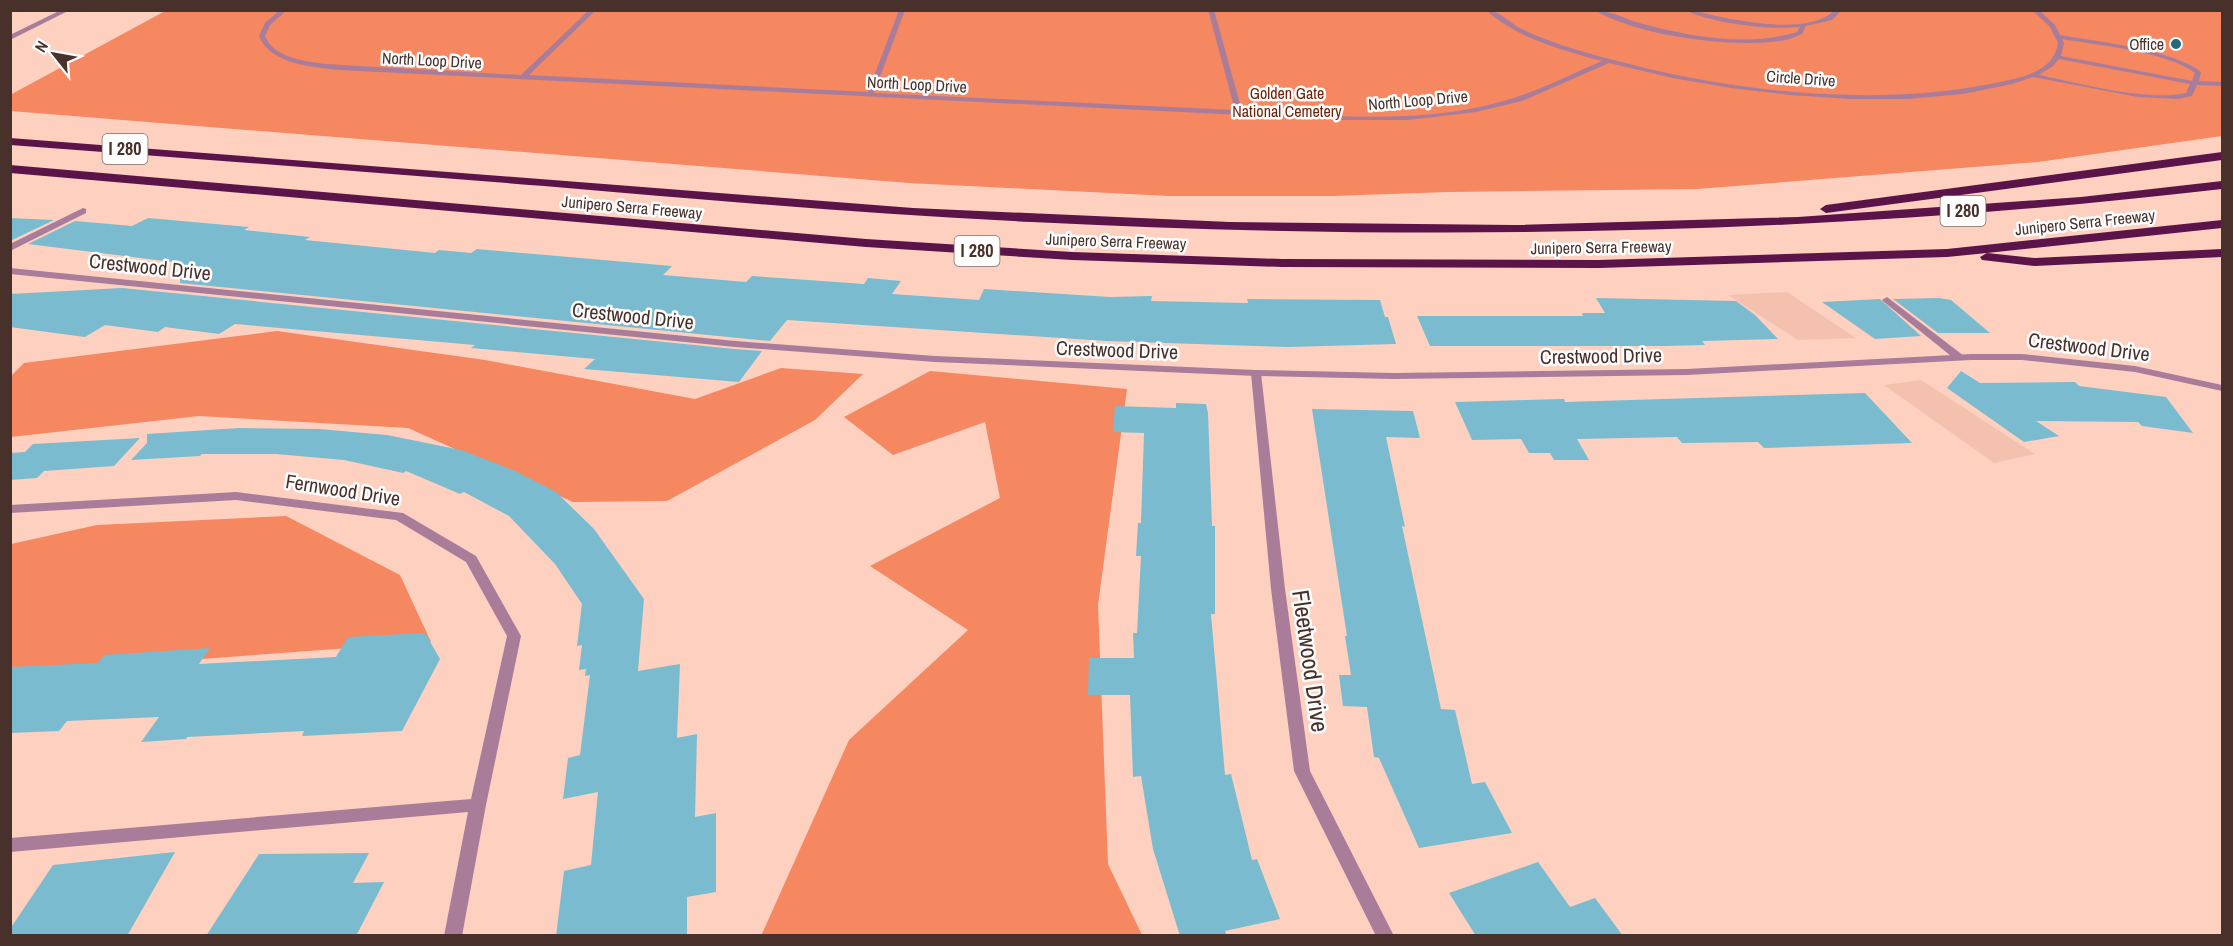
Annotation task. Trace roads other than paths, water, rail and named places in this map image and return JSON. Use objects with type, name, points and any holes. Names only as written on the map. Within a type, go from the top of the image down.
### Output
[{"type":"highway","name":"Junipero Serra Freeway","points":[[10,141],[838,206],[1024,218],[1384,229],[1702,225],[1986,209],[2223,185]]},
{"type":"highway","points":[[1702,225],[2223,156]]},
{"type":"highway","name":"Junipero Serra Freeway","points":[[10,169],[808,239],[1134,258],[1314,264],[1653,263],[1947,253],[2223,224]]},
{"type":"highway","points":[[1947,253],[2035,262],[2223,253]]},
{"type":"street","points":[[10,38],[68,10]]},
{"type":"street","name":"North Loop Drive","points":[[284,10],[265,26],[261,36],[262,41],[277,54],[295,61],[357,70],[1359,118],[1446,114],[1520,98],[1608,61]]},
{"type":"street","points":[[522,78],[593,10]]},
{"type":"street","points":[[870,95],[903,10]]},
{"type":"street","points":[[1211,10],[1239,113]]},
{"type":"street","name":"Circle Drive","points":[[1489,10],[1514,26],[1544,40],[1608,61],[1663,74],[1728,84],[1855,95],[1923,94],[2005,83],[2032,75],[2047,67],[2057,57]]},
{"type":"street","points":[[1597,10],[1621,21],[1657,30],[1728,39],[1782,39],[1800,33],[1804,25]]},
{"type":"street","points":[[1687,10],[1746,23],[1804,25],[1828,20],[1837,15],[1839,10]]},
{"type":"street","points":[[2029,10],[2048,20]]},
{"type":"street","points":[[2035,10],[2048,20],[2060,37],[2062,47],[2057,57],[2194,83],[2223,84]]},
{"type":"street","points":[[2032,75],[2112,90],[2170,97],[2188,95],[2199,71],[2184,64],[2127,49],[2060,37]]},
{"type":"street","points":[[2194,83],[2223,93]]},
{"type":"street","points":[[10,248],[83,211]]},
{"type":"street","name":"Crestwood Drive","points":[[10,271],[735,345],[935,360],[1256,373],[1550,375],[1687,372],[2022,357],[2135,369],[2223,388]]},
{"type":"street","points":[[1887,300],[1960,358]]},
{"type":"street","name":"Fleetwood Drive","points":[[1256,373],[1278,589],[1302,771],[1385,936]]},
{"type":"street","name":"Fernwood Drive","points":[[10,509],[236,496],[399,516],[471,559],[514,636],[453,936]]},
{"type":"street","points":[[10,845],[478,805]]},
{"type":"place","name":"Office","points":[[2176,44]]},
{"type":"park label","name":"Golden Gate National Cemetery","points":[[1287,102]]}]
